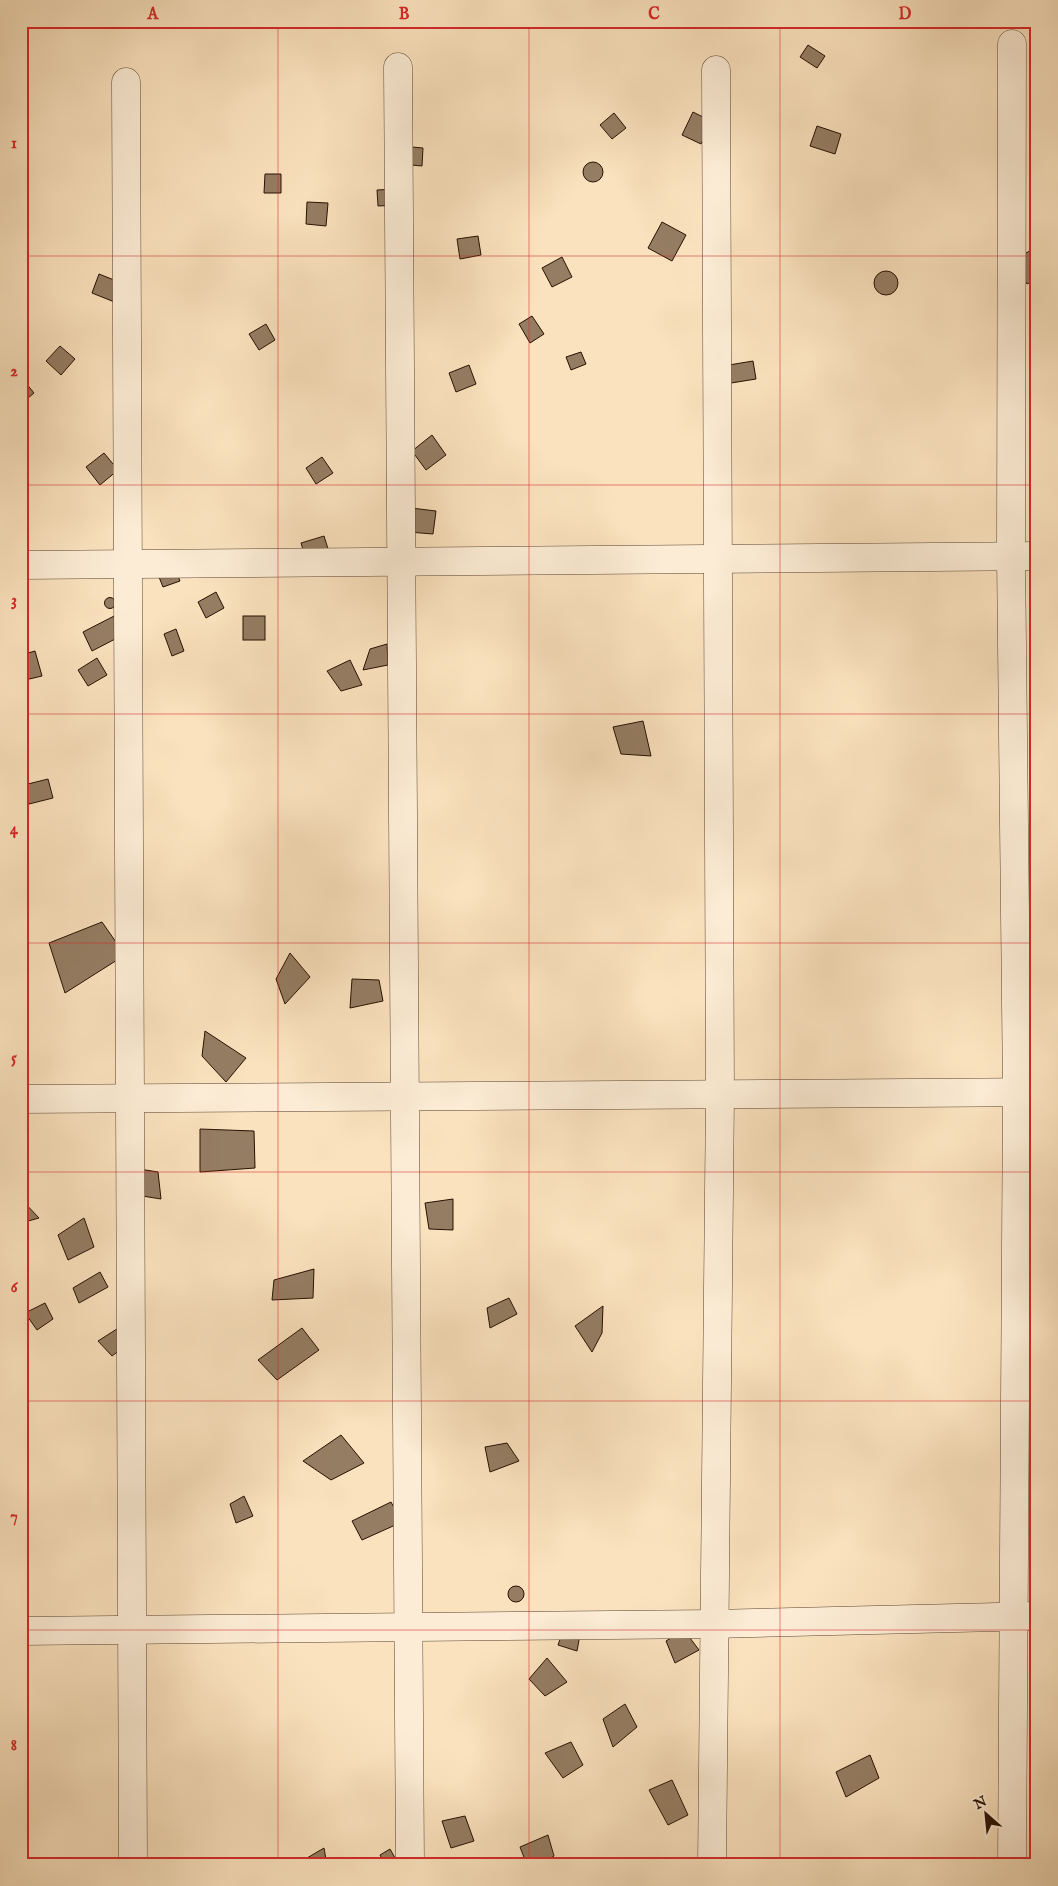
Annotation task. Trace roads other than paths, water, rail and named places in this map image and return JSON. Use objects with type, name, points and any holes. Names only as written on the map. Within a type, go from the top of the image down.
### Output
[{"type":"street","points":[[1012,44],[1024,556],[1027,1092],[1024,1616],[1012,1865]]},
{"type":"street","points":[[398,67],[410,1865]]},
{"type":"street","points":[[712,1865],[713,1624],[720,1095],[716,70]]},
{"type":"street","points":[[126,82],[133,1865]]},
{"type":"street","points":[[21,565],[1024,556]]},
{"type":"street","points":[[21,1099],[1027,1092]]},
{"type":"street","points":[[21,1631],[713,1624],[1024,1616]]}]
